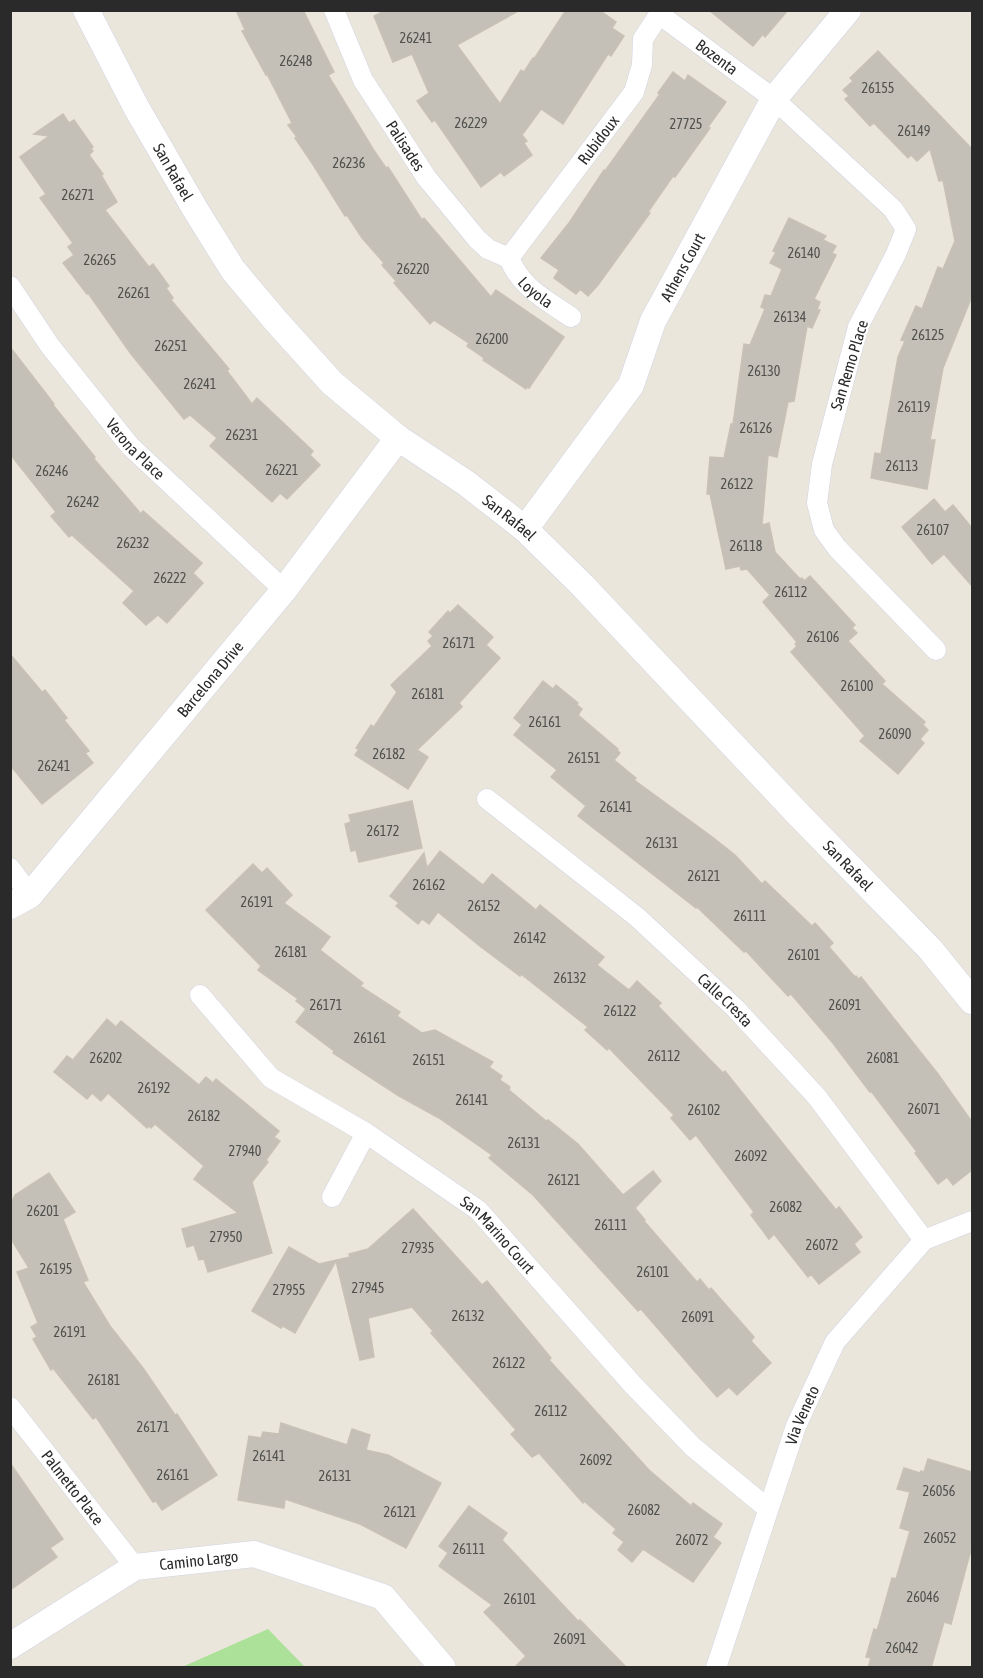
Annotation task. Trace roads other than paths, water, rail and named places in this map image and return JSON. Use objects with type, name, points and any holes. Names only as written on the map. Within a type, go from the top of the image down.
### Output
[{"type":"street","name":"San Rafael","points":[[86,10],[136,107],[233,270],[276,321],[332,383],[398,438],[466,483],[525,529],[582,585],[799,815],[930,948],[972,1001]]},
{"type":"street","name":"Palisades","points":[[334,10],[363,80],[426,177],[477,239],[488,249],[509,258]]},
{"type":"street","name":"Athens Court","points":[[525,529],[632,385],[653,321],[774,99],[848,10]]},
{"type":"street","name":"Rubidoux","points":[[509,258],[633,92],[642,65],[643,39],[660,12]]},
{"type":"street","name":"Bozenta","points":[[660,12],[774,99]]},
{"type":"street","name":"San Remo Place","points":[[774,99],[893,209],[906,229],[896,254],[858,327],[822,464],[817,503],[824,530],[837,548],[936,650]]},
{"type":"street","name":"Loyola","points":[[509,258],[515,273],[526,286],[571,317]]},
{"type":"street","name":"Verona Place","points":[[10,286],[50,346],[130,446],[284,590]]},
{"type":"street","name":"Barcelona Drive","points":[[20,900],[284,590],[398,438]]},
{"type":"street","name":"Calle Cresta","points":[[487,799],[637,917],[736,1009],[817,1097],[924,1240]]},
{"type":"street","points":[[10,868],[20,900]]},
{"type":"street","name":"San Marino Court","points":[[200,995],[271,1078],[366,1133],[478,1210],[633,1385],[693,1447],[767,1508]]},
{"type":"street","points":[[332,1197],[366,1133]]},
{"type":"street","name":"Via Veneto","points":[[716,1668],[796,1426],[835,1342],[924,1240],[972,1221]]},
{"type":"street","name":"Palmetto Place","points":[[10,1407],[135,1567]]},
{"type":"street","name":"Camino Largo","points":[[10,1646],[135,1567],[254,1554],[383,1597],[443,1668]]}]
